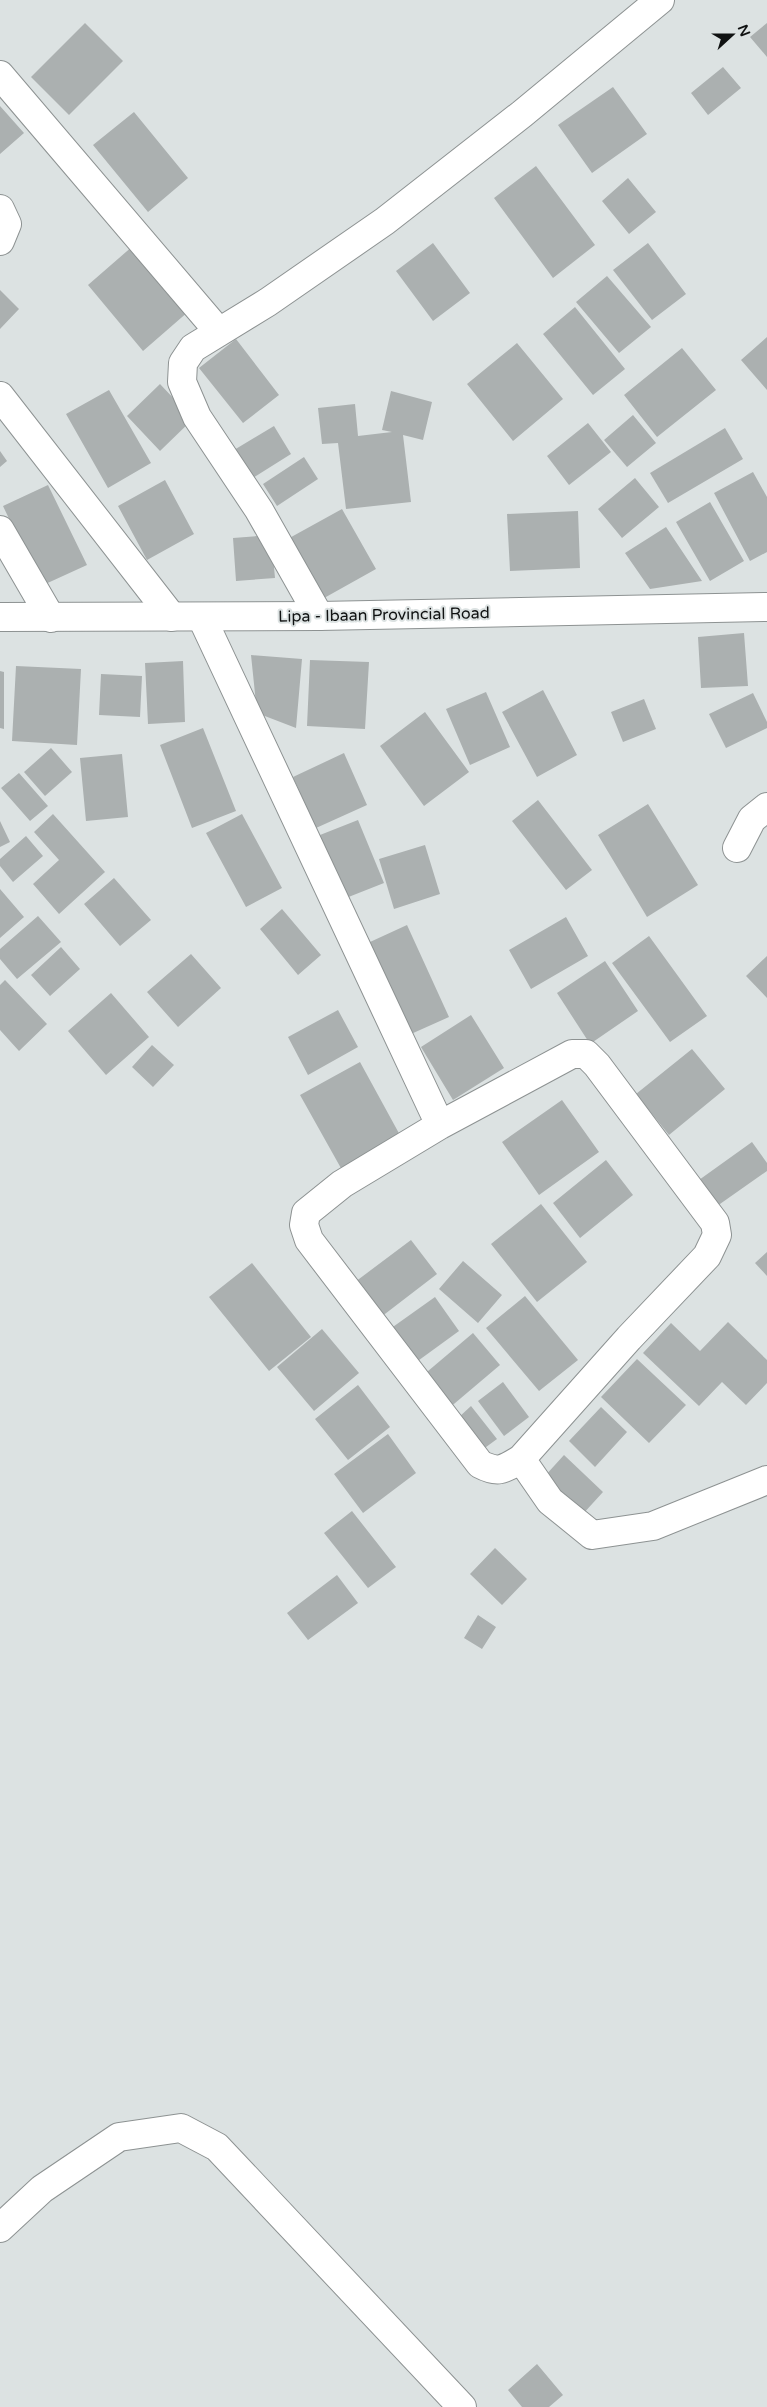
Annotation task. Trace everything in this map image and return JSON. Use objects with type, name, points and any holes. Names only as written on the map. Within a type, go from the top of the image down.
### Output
[{"type":"street","points":[[320,616],[259,510],[197,417],[182,382],[183,363],[193,348],[268,302],[385,221],[522,114],[660,0]]},
{"type":"street","points":[[0,75],[220,332]]},
{"type":"street","points":[[0,210],[7,224],[0,241]]},
{"type":"street","points":[[0,396],[172,617]]},
{"type":"street","points":[[0,530],[51,618]]},
{"type":"street","name":"Lipa - Ibaan Provincial Road","points":[[0,617],[202,618],[767,607]]},
{"type":"street","points":[[202,618],[440,1125]]},
{"type":"street","points":[[737,848],[752,819],[767,807]]},
{"type":"street","points":[[572,1054],[586,1054],[597,1065],[715,1223],[717,1235],[708,1256],[629,1338],[522,1460],[505,1468],[493,1470],[480,1464],[309,1240],[304,1225],[306,1213],[316,1202],[342,1184],[440,1125],[572,1054]]},
{"type":"street","points":[[522,1460],[550,1501],[592,1535],[653,1526],[767,1480]]},
{"type":"street","points":[[0,2228],[42,2189],[119,2138],[181,2128],[217,2147],[462,2407]]},
{"type":"building","points":[[85,23],[123,61],[69,115],[31,77]]},
{"type":"building","points":[[767,23],[767,57],[750,37]]},
{"type":"building","points":[[723,67],[741,88],[708,115],[691,93]]},
{"type":"building","points":[[613,87],[647,134],[592,173],[558,125]]},
{"type":"building","points":[[0,106],[24,133],[0,154]]},
{"type":"building","points":[[134,112],[188,178],[148,212],[93,145]]},
{"type":"building","points":[[536,166],[595,245],[553,278],[494,198]]},
{"type":"building","points":[[628,178],[656,212],[629,234],[602,201]]},
{"type":"building","points":[[433,243],[470,293],[433,321],[396,271]]},
{"type":"building","points":[[648,243],[686,294],[652,320],[613,270]]},
{"type":"building","points":[[134,245],[189,311],[143,351],[88,285]]},
{"type":"building","points":[[607,276],[651,327],[619,353],[576,302]]},
{"type":"building","points":[[0,290],[19,309],[0,329]]},
{"type":"building","points":[[575,307],[625,369],[593,395],[543,334]]},
{"type":"building","points":[[767,337],[767,390],[741,360]]},
{"type":"building","points":[[236,339],[279,395],[243,423],[199,368]]},
{"type":"building","points":[[517,343],[563,399],[513,441],[467,384]]},
{"type":"building","points":[[682,348],[716,390],[657,437],[624,395]]},
{"type":"building","points":[[160,384],[193,419],[160,451],[127,416]]},
{"type":"building","points":[[109,390],[151,463],[108,488],[66,414]]},
{"type":"building","points":[[391,391],[432,402],[423,440],[403,435],[411,502],[346,509],[338,443],[322,444],[318,408],[355,404],[358,436],[392,432],[382,430]]},
{"type":"building","points":[[633,415],[656,443],[627,467],[604,440]]},
{"type":"building","points":[[588,423],[611,452],[569,485],[547,456]]},
{"type":"building","points":[[274,426],[291,454],[251,479],[234,450]]},
{"type":"building","points":[[725,428],[743,459],[668,503],[650,473]]},
{"type":"building","points":[[0,451],[7,461],[0,467]]},
{"type":"building","points":[[304,457],[318,479],[277,506],[263,484]]},
{"type":"building","points":[[753,472],[767,497],[767,552],[750,561],[714,493]]},
{"type":"building","points":[[635,478],[659,507],[622,538],[598,509]]},
{"type":"building","points":[[165,480],[194,534],[147,560],[118,506]]},
{"type":"building","points":[[48,485],[87,565],[41,586],[3,506]]},
{"type":"building","points":[[710,502],[744,561],[710,581],[676,522]]},
{"type":"building","points":[[342,509],[376,569],[317,602],[284,541]]},
{"type":"building","points":[[578,511],[580,568],[510,571],[507,514]]},
{"type":"building","points":[[666,527],[702,581],[650,589],[625,553]]},
{"type":"building","points":[[271,535],[275,578],[236,581],[233,538]]},
{"type":"building","points":[[744,633],[748,686],[701,688],[698,637]]},
{"type":"building","points":[[251,655],[302,659],[296,728],[257,713]]},
{"type":"building","points":[[310,660],[369,662],[365,729],[307,726]]},
{"type":"building","points":[[183,661],[185,722],[148,724],[145,663]]},
{"type":"building","points":[[16,666],[81,669],[77,745],[12,741]]},
{"type":"building","points":[[0,671],[4,672],[4,729],[0,728]]},
{"type":"building","points":[[101,674],[142,676],[140,717],[99,715]]},
{"type":"building","points":[[543,690],[577,755],[537,777],[502,712]]},
{"type":"building","points":[[486,692],[510,747],[470,765],[446,709]]},
{"type":"building","points":[[753,693],[767,722],[767,728],[726,748],[709,714]]},
{"type":"building","points":[[644,699],[656,729],[623,742],[611,712]]},
{"type":"building","points":[[425,712],[469,772],[424,806],[380,746]]},
{"type":"building","points":[[203,728],[236,811],[192,828],[160,745]]},
{"type":"building","points":[[51,748],[72,772],[45,796],[24,772]]},
{"type":"building","points":[[344,753],[367,805],[316,828],[293,777]]},
{"type":"building","points":[[122,754],[128,817],[86,821],[80,758]]},
{"type":"building","points":[[19,773],[48,806],[30,821],[1,788]]},
{"type":"building","points":[[538,800],[592,870],[566,890],[512,821]]},
{"type":"building","points":[[648,804],[698,885],[647,917],[598,835]]},
{"type":"building","points":[[53,814],[105,872],[59,914],[33,884],[59,860],[34,832]]},
{"type":"building","points":[[242,814],[282,888],[246,907],[206,833]]},
{"type":"building","points":[[358,820],[384,883],[346,898],[320,835]]},
{"type":"building","points":[[0,821],[10,842],[0,847]]},
{"type":"building","points":[[26,836],[43,856],[13,882],[0,866],[0,859]]},
{"type":"building","points":[[425,845],[440,894],[394,909],[379,859]]},
{"type":"building","points":[[114,878],[151,920],[120,946],[84,904]]},
{"type":"building","points":[[0,889],[24,917],[0,938]]},
{"type":"building","points":[[282,909],[321,955],[298,975],[260,929]]},
{"type":"building","points":[[38,916],[61,942],[17,979],[0,959],[0,949]]},
{"type":"building","points":[[566,917],[588,956],[531,989],[509,950]]},
{"type":"building","points":[[407,925],[449,1017],[411,1034],[370,942]]},
{"type":"building","points":[[649,936],[707,1016],[670,1042],[612,963]]},
{"type":"building","points":[[61,947],[80,969],[50,996],[31,975]]},
{"type":"building","points":[[191,954],[221,988],[178,1027],[147,992]]},
{"type":"building","points":[[767,956],[767,998],[746,976]]},
{"type":"building","points":[[605,961],[638,1011],[590,1044],[557,993]]},
{"type":"building","points":[[5,980],[47,1024],[19,1051],[0,1030],[0,985]]},
{"type":"building","points":[[111,993],[149,1037],[106,1075],[68,1031]]},
{"type":"building","points":[[338,1010],[358,1047],[308,1075],[288,1037]]},
{"type":"building","points":[[471,1015],[504,1068],[453,1100],[421,1047]]},
{"type":"building","points":[[152,1045],[174,1065],[153,1087],[132,1067]]},
{"type":"building","points":[[692,1049],[725,1089],[669,1135],[636,1094]]},
{"type":"building","points":[[360,1062],[401,1137],[342,1170],[300,1095]]},
{"type":"building","points":[[562,1100],[599,1152],[539,1195],[502,1142]]},
{"type":"building","points":[[752,1142],[767,1163],[767,1171],[710,1211],[692,1185]]},
{"type":"building","points":[[606,1160],[633,1195],[580,1238],[553,1203]]},
{"type":"building","points":[[541,1204],[587,1262],[537,1302],[491,1244]]},
{"type":"building","points":[[411,1240],[437,1274],[381,1317],[355,1282]]},
{"type":"building","points":[[767,1252],[767,1276],[755,1263]]},
{"type":"building","points":[[463,1261],[502,1295],[478,1323],[439,1289]]},
{"type":"building","points":[[252,1263],[311,1337],[269,1371],[209,1297]]},
{"type":"building","points":[[525,1296],[578,1360],[539,1391],[486,1328]]},
{"type":"building","points":[[435,1297],[459,1331],[415,1363],[390,1329]]},
{"type":"building","points":[[728,1322],[767,1360],[767,1383],[746,1405],[722,1382],[699,1406],[643,1353],[671,1323],[700,1351]]},
{"type":"building","points":[[322,1329],[359,1373],[314,1411],[277,1367]]},
{"type":"building","points":[[473,1333],[500,1365],[448,1409],[421,1377]]},
{"type":"building","points":[[637,1359],[686,1405],[649,1443],[601,1397]]},
{"type":"building","points":[[503,1382],[529,1417],[504,1436],[478,1401]]},
{"type":"building","points":[[358,1385],[390,1427],[348,1460],[315,1419]]},
{"type":"building","points":[[471,1406],[497,1439],[482,1450],[458,1418]]},
{"type":"building","points":[[601,1407],[627,1432],[595,1467],[569,1441]]},
{"type":"building","points":[[388,1434],[416,1473],[363,1513],[334,1474]]},
{"type":"building","points":[[564,1455],[603,1492],[582,1515],[544,1477]]},
{"type":"building","points":[[352,1511],[396,1567],[368,1588],[324,1533]]},
{"type":"building","points":[[495,1548],[527,1579],[502,1605],[470,1574]]},
{"type":"building","points":[[337,1575],[358,1603],[308,1640],[287,1613]]},
{"type":"building","points":[[478,1615],[496,1627],[482,1649],[464,1638]]},
{"type":"building","points":[[537,2364],[563,2395],[549,2407],[522,2407],[508,2390]]}]
